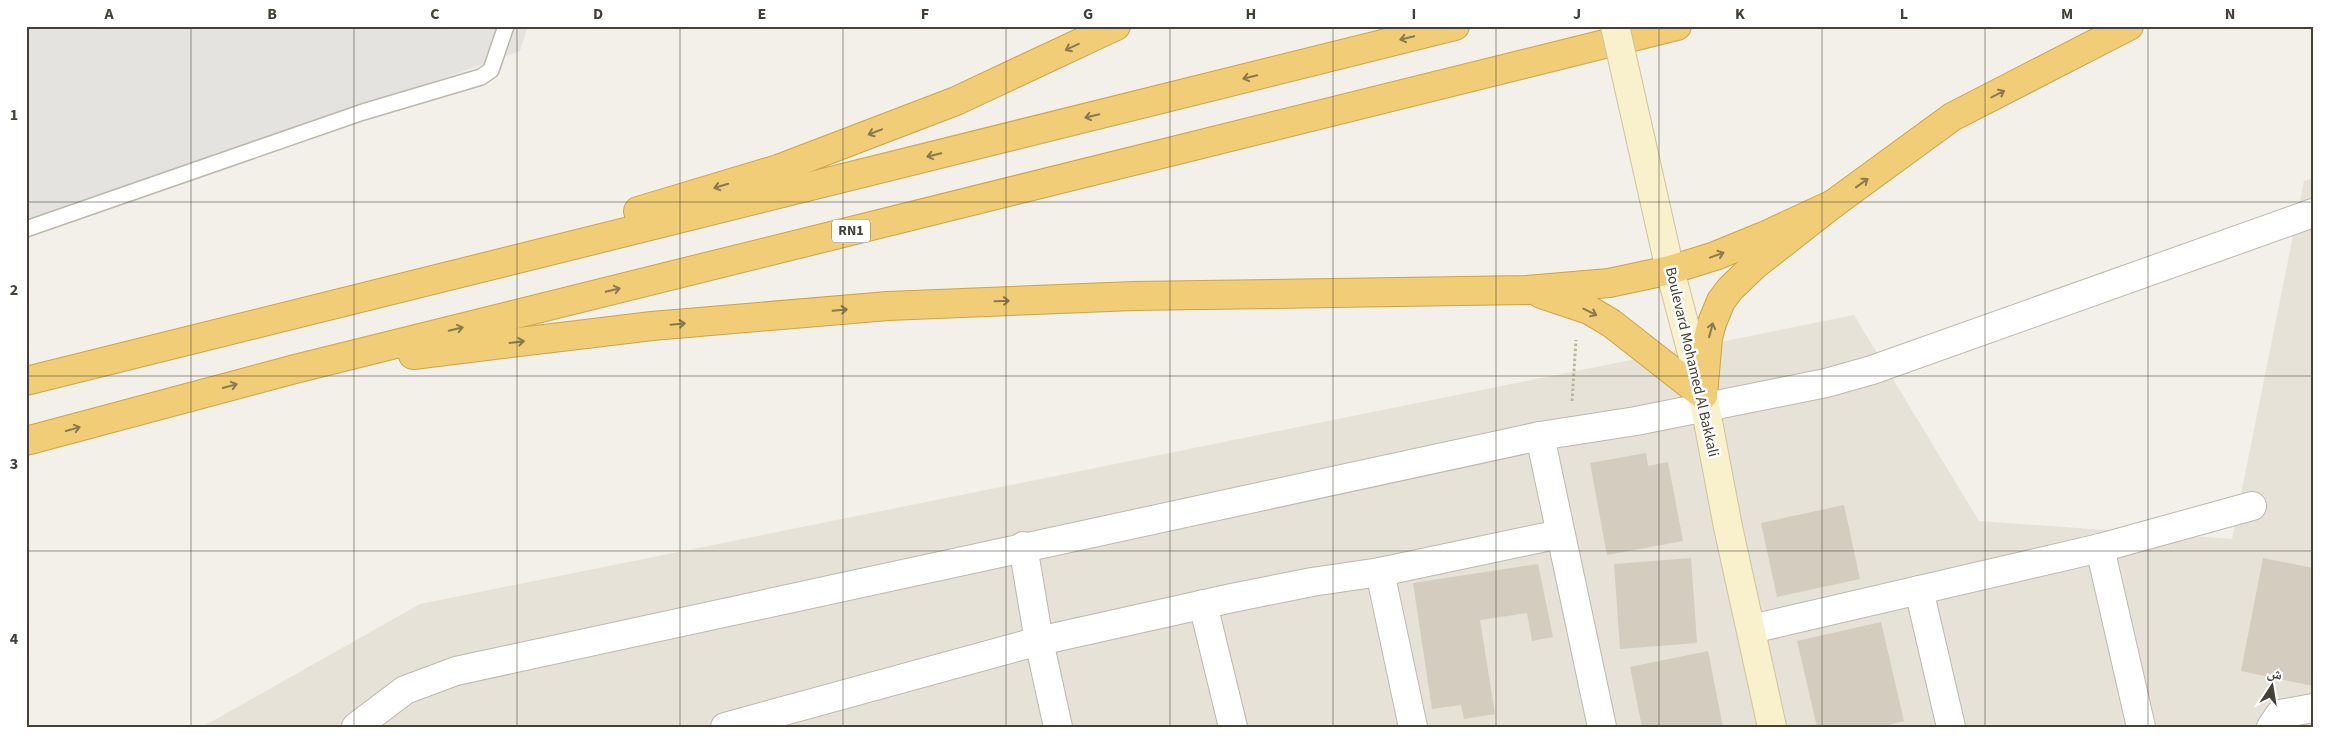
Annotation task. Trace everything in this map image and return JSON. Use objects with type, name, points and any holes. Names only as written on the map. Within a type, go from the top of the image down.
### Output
[{"type":"highway","points":[[294,314],[778,169],[956,102],[1116,26]]},
{"type":"highway","points":[[26,381],[1455,26]]},
{"type":"highway","name":"RN1","points":[[26,441],[295,369],[1677,26]]},
{"type":"highway","points":[[1704,401],[1708,338],[1722,301],[1730,289],[1755,265],[1833,204],[1952,117],[2123,29]]},
{"type":"highway","points":[[295,369],[652,326],[888,306],[1134,296],[1527,290],[1609,283],[1670,270],[1715,256],[1833,204]]},
{"type":"highway","points":[[1527,290],[1578,306],[1611,323],[1704,401]]},
{"type":"street","name":"Boulevard Mohamed Al Bakkali","points":[[1616,26],[1670,270],[1704,401],[1728,527],[1752,629],[1772,727]]},
{"type":"street","points":[[2123,29],[2143,26]]},
{"type":"street","points":[[356,727],[405,690],[456,671],[1023,546],[1704,401],[1826,383],[1872,370],[2313,213]]},
{"type":"street","points":[[1540,436],[1602,727]]},
{"type":"street","points":[[1752,629],[2100,548],[2252,506]]},
{"type":"street","points":[[725,727],[778,720],[1039,641],[1203,604],[1312,582],[1380,572],[1560,534]]},
{"type":"street","points":[[1023,546],[1039,641],[1058,727]]},
{"type":"street","points":[[2100,548],[2141,727]]},
{"type":"street","points":[[1380,572],[1413,727]]},
{"type":"street","points":[[1919,590],[1951,727]]},
{"type":"street","points":[[1203,604],[1233,727]]},
{"type":"street","points":[[2271,727],[2280,714],[2313,708]]},
{"type":"lane","points":[[26,229],[344,118],[481,77],[491,70],[506,26]]},
{"type":"path","points":[[1570,431],[1578,306]]},
{"type":"shaded area","points":[[26,26],[528,26],[520,51],[26,227]]},
{"type":"shaded area","points":[[2313,178],[2313,727],[202,727],[420,604],[1854,315],[1979,521],[2232,539],[2304,181]]},
{"type":"building","points":[[1646,453],[1648,466],[1668,462],[1683,541],[1607,555],[1590,463]]},
{"type":"building","points":[[1844,505],[1860,579],[1777,597],[1761,523]]},
{"type":"building","points":[[1691,558],[1697,643],[1620,649],[1614,564]]},
{"type":"building","points":[[2263,558],[2313,568],[2313,686],[2241,671]]},
{"type":"building","points":[[1538,564],[1553,637],[1532,641],[1527,613],[1480,620],[1495,714],[1464,719],[1461,705],[1432,709],[1413,583]]},
{"type":"building","points":[[1881,622],[1904,721],[1880,727],[1817,727],[1797,641]]},
{"type":"building","points":[[1708,651],[1723,727],[1642,727],[1630,667]]}]
